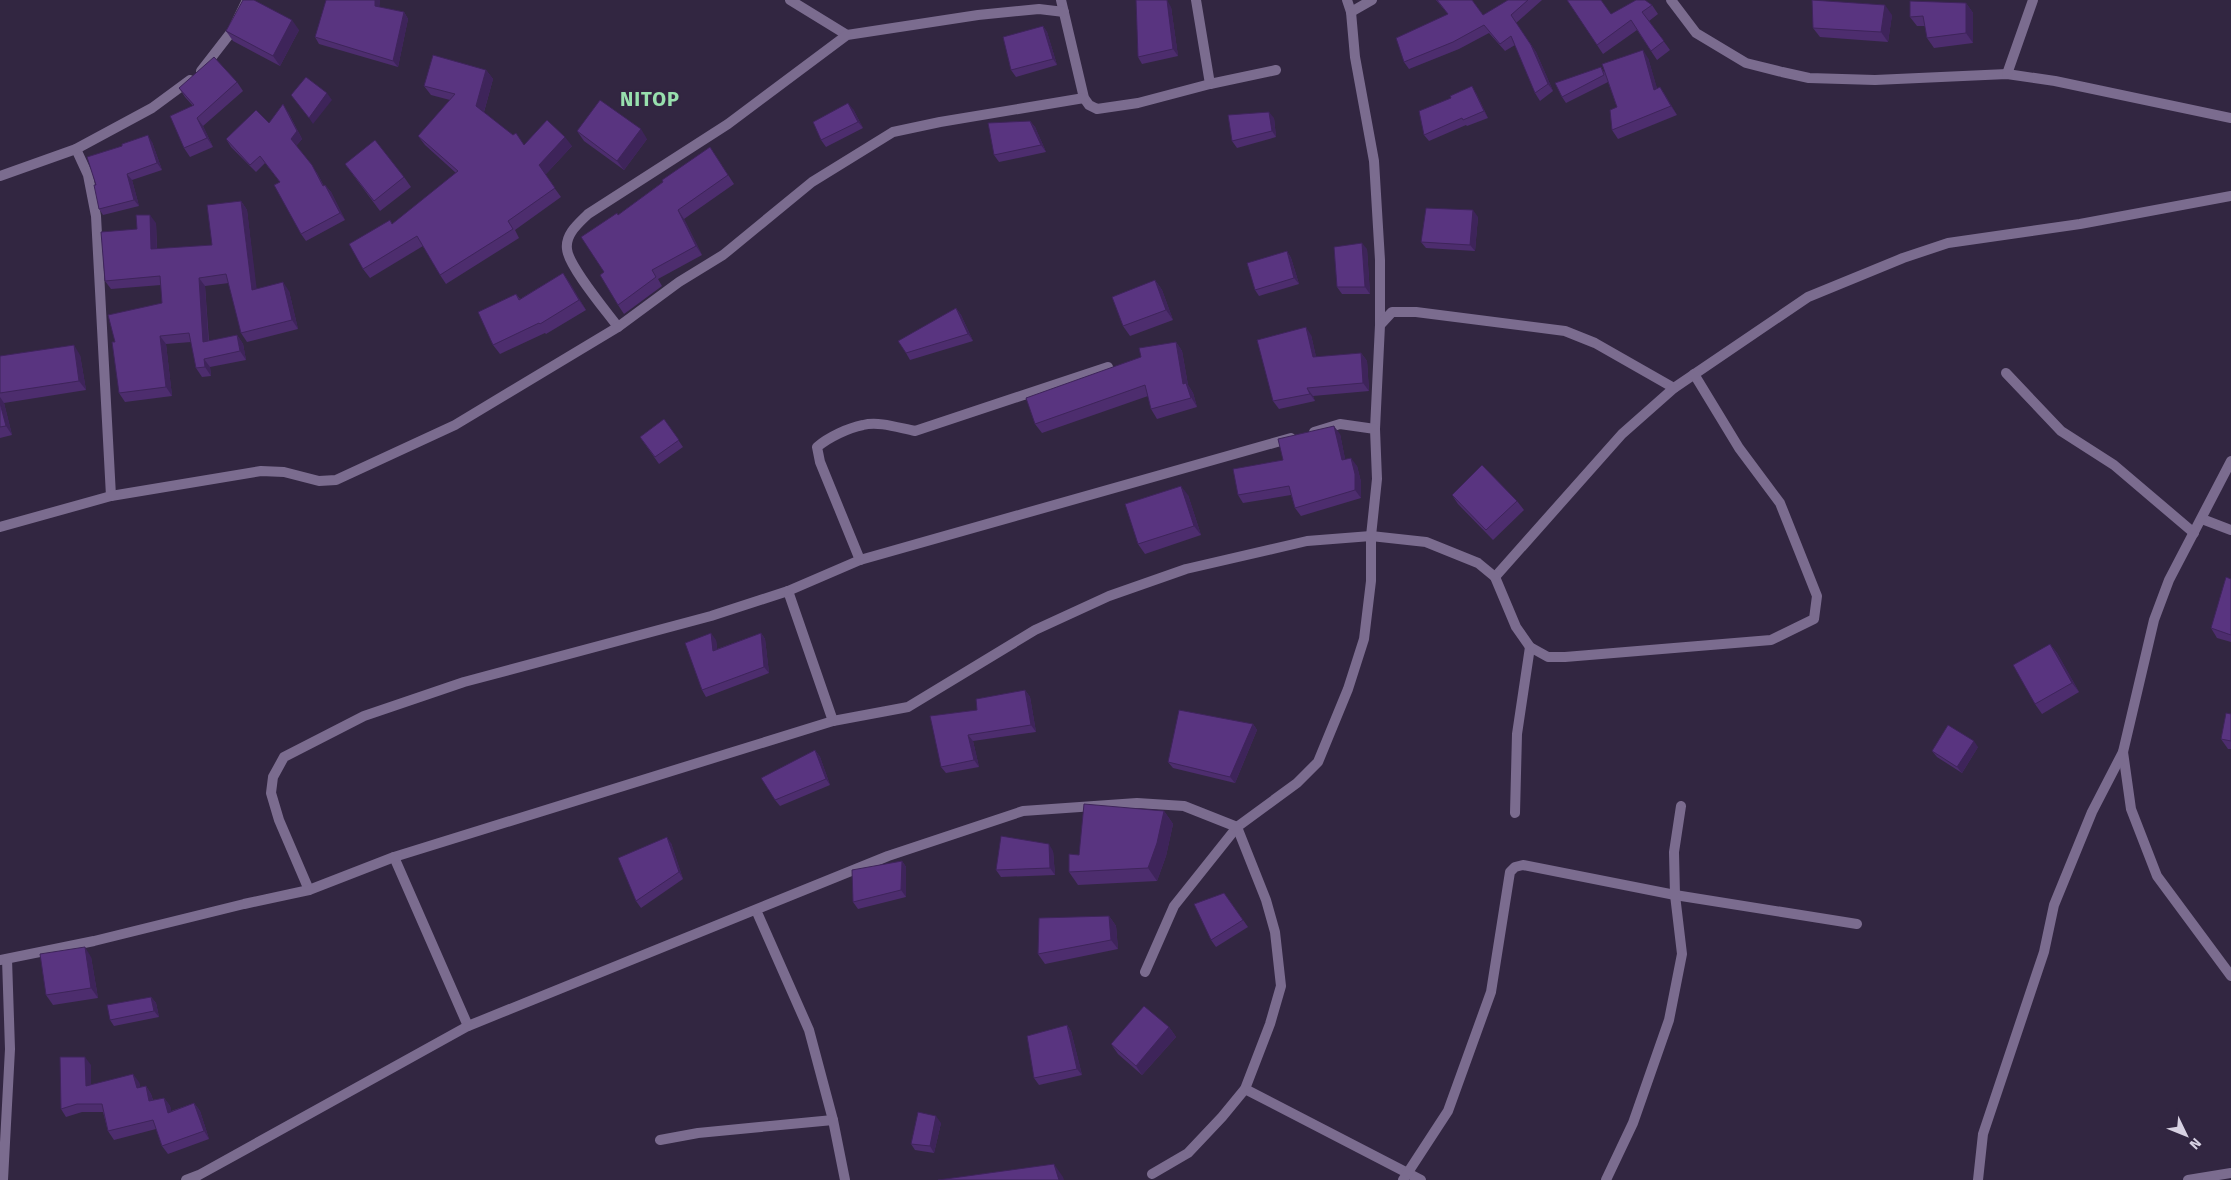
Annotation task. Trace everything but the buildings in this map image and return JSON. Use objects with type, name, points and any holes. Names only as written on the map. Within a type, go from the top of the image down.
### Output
[{"type":"street","points":[[0,176],[76,149],[152,108],[200,72],[232,31],[247,0]]},
{"type":"street","points":[[790,0],[847,35]]},
{"type":"street","points":[[1061,0],[1084,98],[1089,105],[1098,109],[1138,103],[1210,84],[1276,70]]},
{"type":"street","points":[[1196,0],[1210,84]]},
{"type":"street","points":[[1145,972],[1174,906],[1237,827],[1297,783],[1318,762],[1348,689],[1364,639],[1371,581],[1371,536],[1377,479],[1374,429],[1380,325],[1380,260],[1374,161],[1355,57],[1351,12],[1347,0]]},
{"type":"street","points":[[1351,12],[1372,0]]},
{"type":"street","points":[[1671,0],[1696,33],[1746,63],[1808,78],[1875,80],[2007,74],[2055,81],[2231,118]]},
{"type":"street","points":[[2007,74],[2033,0]]},
{"type":"street","points":[[618,328],[572,263],[566,249],[571,232],[588,214],[728,124],[847,35],[978,15],[1039,9],[1064,12]]},
{"type":"street","points":[[0,527],[111,496],[261,471],[284,472],[319,481],[336,480],[455,425],[618,328],[679,282],[723,255],[812,182],[893,132],[940,122],[1084,98]]},
{"type":"street","points":[[76,149],[88,175],[96,216],[111,496]]},
{"type":"street","points":[[1495,576],[1622,434],[1674,388],[1808,297],[1902,258],[1948,243],[2080,224],[2231,196]]},
{"type":"street","points":[[1380,325],[1392,312],[1416,312],[1565,331],[1595,343],[1674,388]]},
{"type":"street","points":[[860,560],[820,462],[817,447],[826,440],[864,424],[915,431],[1108,367]]},
{"type":"street","points":[[2006,373],[2061,431],[2114,465],[2194,533]]},
{"type":"street","points":[[3,1180],[10,1048],[3,959],[309,890],[394,857],[833,721],[908,707],[1035,630],[1108,596],[1186,568],[1307,541],[1371,536],[1426,542],[1478,563],[1495,576],[1516,627],[1530,647],[1548,657],[1771,640],[1814,619],[1817,596],[1780,503],[1739,448],[1694,374]]},
{"type":"street","points":[[309,890],[271,793],[273,777],[284,757],[364,716],[464,682],[711,616],[788,591],[860,560],[1340,424],[1374,429]]},
{"type":"street","points":[[1978,1180],[1983,1134],[2044,952],[2054,905],[2092,812],[2123,752],[2154,620],[2170,580],[2231,461]]},
{"type":"street","points":[[2202,519],[2231,530]]},
{"type":"street","points":[[788,591],[833,721]]},
{"type":"street","points":[[1515,813],[1517,734],[1530,647]]},
{"type":"street","points":[[2123,752],[2131,809],[2157,876],[2231,976]]},
{"type":"street","points":[[186,1180],[199,1175],[468,1026],[888,856],[1023,811],[1137,803],[1184,806],[1237,827],[1266,900],[1275,932],[1281,986],[1270,1024],[1245,1089],[1188,1153],[1152,1174]]},
{"type":"street","points":[[1606,1180],[1633,1123],[1669,1020],[1682,954],[1675,895],[1674,852],[1681,806]]},
{"type":"street","points":[[394,857],[468,1026]]},
{"type":"street","points":[[1405,1177],[1448,1111],[1491,992],[1510,872],[1515,867],[1523,865],[1675,895],[1857,924]]},
{"type":"street","points":[[756,910],[809,1030],[845,1180]]},
{"type":"street","points":[[1245,1089],[1405,1177],[1421,1180]]},
{"type":"street","points":[[660,1140],[698,1133],[832,1120]]},
{"type":"street","points":[[2188,1180],[2231,1173]]},
{"type":"district","name":"NITOP","points":[[650,99]]}]
